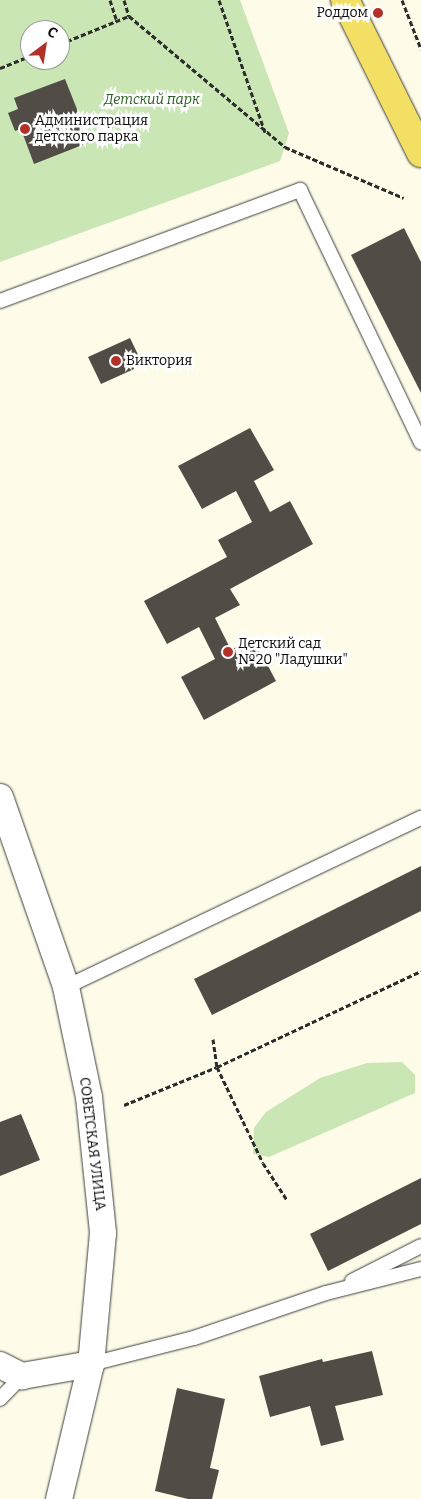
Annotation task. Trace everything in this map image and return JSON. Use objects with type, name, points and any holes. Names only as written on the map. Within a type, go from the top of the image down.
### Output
[{"type":"main road","points":[[346,0],[421,153]]},
{"type":"street","name":"СОВЕТСКАЯ УЛИЦА","points":[[0,797],[66,987],[89,1097],[103,1234],[91,1364],[59,1499]]},
{"type":"street","points":[[11,1371],[91,1364]]},
{"type":"lane","points":[[0,301],[300,190],[421,444]]},
{"type":"lane","points":[[66,987],[421,818]]},
{"type":"lane","points":[[326,1293],[421,1246]]},
{"type":"lane","points":[[91,1364],[194,1338],[326,1293],[421,1268]]},
{"type":"lane","points":[[0,1399],[11,1371]]},
{"type":"path","points":[[110,0],[118,21]]},
{"type":"path","points":[[124,0],[130,16],[284,147],[404,198]]},
{"type":"path","points":[[219,0],[266,132]]},
{"type":"path","points":[[402,0],[421,49]]},
{"type":"path","points":[[70,40],[130,16]]},
{"type":"path","points":[[0,68],[20,60]]},
{"type":"path","points":[[124,1105],[217,1067],[421,971]]},
{"type":"path","points":[[213,1039],[217,1067],[264,1163],[287,1200]]},
{"type":"green space","name":"Детский парк","points":[[0,0],[240,0],[289,133],[280,161],[0,262]]},
{"type":"green space","points":[[402,1062],[415,1075],[415,1093],[269,1157],[253,1154],[254,1128],[266,1112],[320,1078],[367,1063]]},
{"type":"building","points":[[65,79],[90,142],[34,164],[21,129],[15,131],[8,113],[18,109],[14,98]]},
{"type":"building","points":[[404,228],[421,262],[421,393],[351,255]]},
{"type":"building","name":"Виктория","points":[[130,338],[143,365],[101,384],[88,357]]},
{"type":"building","points":[[250,428],[274,470],[254,481],[270,512],[290,501],[313,544],[230,589],[240,605],[215,618],[231,650],[253,638],[276,681],[204,720],[181,677],[215,659],[199,627],[167,644],[144,601],[227,557],[218,540],[252,522],[236,491],[202,509],[178,466]]},
{"type":"building","points":[[421,866],[421,911],[212,1015],[194,979]]},
{"type":"building","points":[[21,1114],[40,1160],[0,1176],[0,1122]]},
{"type":"building","points":[[421,1178],[421,1224],[328,1271],[310,1234]]},
{"type":"building","points":[[372,1351],[383,1395],[335,1406],[344,1440],[321,1446],[310,1406],[270,1417],[259,1376],[322,1359],[323,1362]]},
{"type":"building","points":[[177,1388],[225,1399],[210,1468],[219,1470],[212,1499],[188,1499],[155,1491]]},
{"type":"place","name":"Роддом","points":[[378,13]]},
{"type":"place","name":"Администрация детского парка","points":[[25,129]]},
{"type":"place","name":"Виктория","points":[[116,361]]},
{"type":"place","name":"Детский сад №20 \"Ладушки\"","points":[[228,652]]}]
